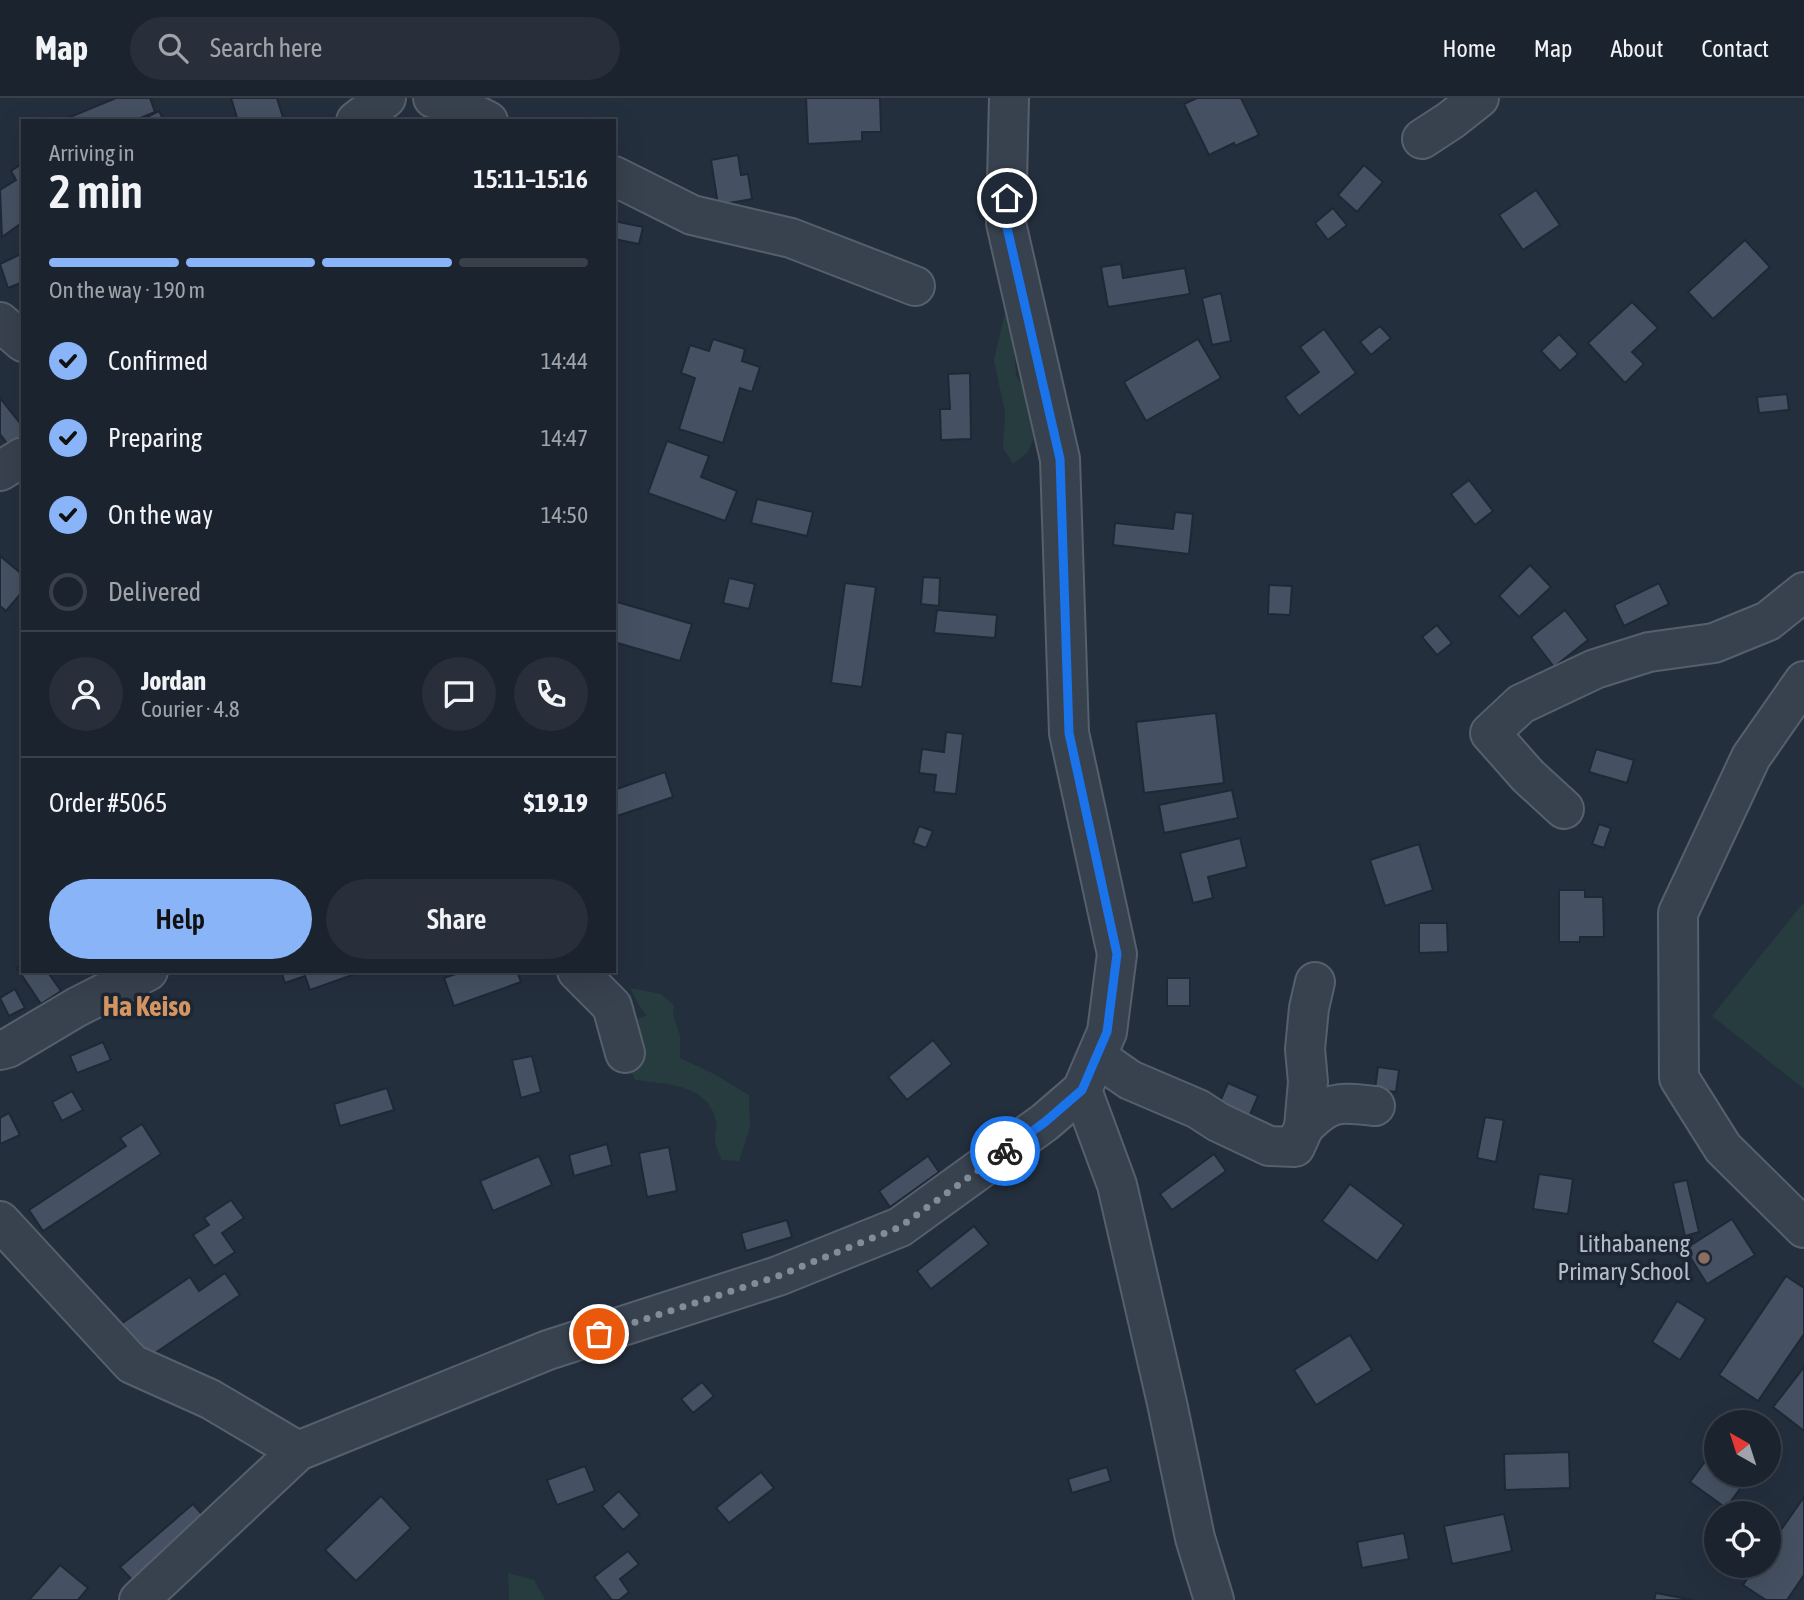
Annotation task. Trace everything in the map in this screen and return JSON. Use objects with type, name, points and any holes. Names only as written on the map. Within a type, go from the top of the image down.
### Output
[{"type":"street","points":[[359,119],[386,98]]},
{"type":"street","points":[[139,1600],[298,1451],[548,1350],[778,1276],[900,1227],[1045,1122],[1089,1073],[1107,1032],[1117,954],[1069,733],[1060,459],[1006,223],[1010,98]]},
{"type":"street","points":[[1422,139],[1479,98]]},
{"type":"street","points":[[450,100],[484,119]]},
{"type":"street","points":[[616,177],[692,215],[791,239],[915,286]]},
{"type":"street","points":[[0,322],[21,340]]},
{"type":"street","points":[[0,471],[21,458]]},
{"type":"street","points":[[1564,809],[1528,776],[1490,733],[1521,704],[1595,669],[1649,652],[1714,643],[1768,621],[1804,592]]},
{"type":"street","points":[[1804,681],[1751,757],[1678,913],[1678,940],[1679,1078],[1723,1148],[1804,1228]]},
{"type":"street","points":[[0,1050],[144,973]]},
{"type":"street","points":[[579,973],[612,1006],[625,1053]]},
{"type":"street","points":[[1089,1073],[1130,1080],[1198,1109],[1218,1122],[1269,1146],[1296,1147],[1304,1127],[1308,1082],[1305,1049],[1315,982]]},
{"type":"street","points":[[1089,1073],[1167,1404],[1195,1538],[1214,1600]]},
{"type":"street","points":[[1304,1127],[1321,1109],[1343,1102],[1375,1106]]},
{"type":"street","points":[[0,1221],[132,1364],[210,1399],[298,1451]]},
{"type":"green space","points":[[1005,312],[1014,341],[1016,376],[1043,416],[1028,452],[1013,464],[1003,448],[1005,413],[994,360]]},
{"type":"green space","points":[[1804,902],[1804,1089],[1712,1016]]},
{"type":"green space","points":[[630,988],[661,994],[674,1006],[673,1015],[680,1035],[680,1058],[749,1095],[750,1127],[739,1161],[722,1160],[715,1142],[716,1122],[712,1109],[705,1100],[684,1088],[635,1080],[627,1062],[626,1024],[647,1015]]},
{"type":"green space","points":[[508,1573],[534,1580],[545,1600],[509,1600]]},
{"type":"building","points":[[116,98],[150,98],[155,112],[138,119],[70,117]]},
{"type":"building","points":[[231,98],[277,98],[283,119],[237,119]]},
{"type":"building","points":[[806,98],[880,98],[881,132],[862,132],[862,141],[808,144]]},
{"type":"building","points":[[1197,98],[1241,98],[1259,135],[1209,155],[1184,104]]},
{"type":"building","points":[[159,111],[163,119],[143,119]]},
{"type":"building","points":[[738,155],[741,175],[748,174],[752,199],[718,205],[711,160]]},
{"type":"building","points":[[21,164],[21,223],[2,237],[0,190],[16,180],[11,171]]},
{"type":"building","points":[[1364,165],[1383,182],[1357,212],[1338,195]]},
{"type":"building","points":[[1536,190],[1560,225],[1523,250],[1499,215]]},
{"type":"building","points":[[1333,208],[1347,225],[1328,240],[1315,223]]},
{"type":"building","points":[[616,221],[643,227],[639,244],[616,239]]},
{"type":"building","points":[[1745,240],[1770,267],[1713,319],[1688,292]]},
{"type":"building","points":[[21,254],[21,283],[8,288],[0,264]]},
{"type":"building","points":[[1121,264],[1123,278],[1185,268],[1190,294],[1108,307],[1101,267]]},
{"type":"building","points":[[1221,293],[1231,341],[1212,345],[1202,298]]},
{"type":"building","points":[[1632,302],[1658,328],[1632,352],[1644,364],[1625,383],[1588,343]]},
{"type":"building","points":[[1380,326],[1391,338],[1371,355],[1360,342]]},
{"type":"building","points":[[1324,329],[1356,373],[1299,416],[1285,397],[1319,372],[1300,347]]},
{"type":"building","points":[[1559,334],[1578,354],[1560,371],[1541,351]]},
{"type":"building","points":[[713,339],[745,349],[742,361],[760,367],[752,392],[740,388],[723,443],[679,429],[695,378],[681,373],[690,345],[709,351]]},
{"type":"building","points":[[1198,339],[1221,378],[1146,421],[1124,382]]},
{"type":"building","points":[[970,373],[971,439],[941,440],[940,409],[950,409],[948,374]]},
{"type":"building","points":[[1787,394],[1789,410],[1759,413],[1757,397]]},
{"type":"building","points":[[0,398],[21,424],[21,437],[9,446],[0,434]]},
{"type":"building","points":[[667,441],[709,456],[701,477],[737,491],[725,521],[648,493]]},
{"type":"building","points":[[1469,480],[1493,511],[1475,525],[1451,494]]},
{"type":"building","points":[[757,499],[813,512],[807,536],[751,523]]},
{"type":"building","points":[[1175,512],[1193,514],[1189,554],[1113,545],[1115,523],[1173,529]]},
{"type":"building","points":[[0,556],[21,573],[21,593],[6,611],[0,606]]},
{"type":"building","points":[[1530,565],[1551,587],[1519,617],[1499,596]]},
{"type":"building","points":[[923,577],[940,578],[939,606],[921,604]]},
{"type":"building","points":[[729,578],[755,584],[749,609],[723,603]]},
{"type":"building","points":[[845,583],[876,587],[862,687],[831,683]]},
{"type":"building","points":[[1659,583],[1669,604],[1624,626],[1614,605]]},
{"type":"building","points":[[1269,585],[1292,586],[1290,615],[1268,614]]},
{"type":"building","points":[[616,602],[692,624],[680,661],[616,643]]},
{"type":"building","points":[[937,610],[997,615],[995,638],[934,633]]},
{"type":"building","points":[[1565,610],[1588,640],[1554,667],[1531,637]]},
{"type":"building","points":[[1437,625],[1452,643],[1437,655],[1422,637]]},
{"type":"building","points":[[1216,713],[1224,783],[1144,793],[1136,722]]},
{"type":"building","points":[[946,732],[963,734],[956,794],[934,792],[936,775],[919,773],[922,749],[944,752]]},
{"type":"building","points":[[1596,749],[1634,760],[1627,783],[1589,772]]},
{"type":"building","points":[[665,772],[673,797],[616,816],[616,789]]},
{"type":"building","points":[[1232,790],[1238,818],[1164,833],[1159,805]]},
{"type":"building","points":[[1599,824],[1611,828],[1604,848],[1592,844]]},
{"type":"building","points":[[919,826],[933,831],[926,848],[913,843]]},
{"type":"building","points":[[1240,838],[1247,867],[1208,877],[1213,898],[1193,903],[1180,853]]},
{"type":"building","points":[[1419,844],[1433,890],[1385,906],[1370,860]]},
{"type":"building","points":[[1559,890],[1585,890],[1585,897],[1603,897],[1604,937],[1580,937],[1580,942],[1559,942]]},
{"type":"building","points":[[1419,923],[1447,923],[1448,952],[1419,953]]},
{"type":"building","points":[[21,965],[21,973],[48,973],[61,991],[41,1004],[17,968]]},
{"type":"building","points":[[282,973],[358,973],[310,990],[305,976],[285,983]]},
{"type":"building","points":[[458,973],[518,973],[521,982],[454,1006],[444,978]]},
{"type":"building","points":[[1167,978],[1190,978],[1190,1006],[1167,1006]]},
{"type":"building","points":[[15,989],[25,1008],[9,1016],[0,998]]},
{"type":"building","points":[[933,1040],[952,1064],[907,1100],[888,1077]]},
{"type":"building","points":[[103,1042],[111,1060],[77,1073],[70,1056]]},
{"type":"building","points":[[532,1056],[541,1092],[521,1098],[512,1060]]},
{"type":"building","points":[[1378,1067],[1399,1070],[1396,1092],[1375,1089]]},
{"type":"building","points":[[1228,1083],[1258,1096],[1249,1117],[1219,1104]]},
{"type":"building","points":[[387,1088],[394,1110],[340,1126],[334,1104]]},
{"type":"building","points":[[72,1091],[83,1110],[62,1121],[52,1102]]},
{"type":"building","points":[[9,1113],[20,1135],[0,1144],[0,1118]]},
{"type":"building","points":[[1485,1117],[1504,1120],[1496,1162],[1477,1158]]},
{"type":"building","points":[[142,1124],[161,1154],[43,1231],[29,1210],[126,1146],[120,1138]]},
{"type":"building","points":[[607,1144],[612,1165],[574,1176],[569,1155]]},
{"type":"building","points":[[669,1147],[677,1191],[647,1197],[639,1153]]},
{"type":"building","points":[[1214,1154],[1226,1171],[1172,1210],[1160,1194]]},
{"type":"building","points":[[539,1156],[552,1185],[493,1211],[480,1181]]},
{"type":"building","points":[[928,1156],[939,1172],[890,1207],[879,1191]]},
{"type":"building","points":[[1539,1174],[1573,1179],[1568,1214],[1533,1209]]},
{"type":"building","points":[[1687,1180],[1699,1232],[1685,1236],[1673,1183]]},
{"type":"building","points":[[1350,1184],[1404,1225],[1377,1261],[1322,1221]]},
{"type":"building","points":[[231,1200],[244,1218],[222,1233],[235,1252],[214,1266],[193,1235],[209,1225],[204,1218]]},
{"type":"building","points":[[1732,1219],[1755,1255],[1707,1284],[1685,1249]]},
{"type":"building","points":[[787,1220],[792,1237],[746,1251],[741,1233]]},
{"type":"building","points":[[974,1226],[989,1244],[931,1289],[917,1271]]},
{"type":"building","points":[[225,1273],[240,1295],[142,1362],[118,1326],[190,1277],[199,1291]]},
{"type":"building","points":[[1786,1276],[1804,1288],[1804,1334],[1758,1401],[1719,1375]]},
{"type":"building","points":[[1677,1301],[1706,1319],[1680,1360],[1652,1342]]},
{"type":"building","points":[[1350,1335],[1372,1370],[1316,1405],[1294,1370]]},
{"type":"building","points":[[1804,1367],[1804,1431],[1782,1414],[1782,1410],[1773,1407]]},
{"type":"building","points":[[702,1382],[714,1396],[693,1413],[681,1399]]},
{"type":"building","points":[[1569,1452],[1570,1488],[1505,1490],[1504,1454]]},
{"type":"building","points":[[1704,1463],[1704,1488],[1741,1488],[1731,1501],[1716,1501],[1690,1482]]},
{"type":"building","points":[[585,1466],[595,1491],[557,1505],[547,1480]]},
{"type":"building","points":[[1107,1467],[1111,1481],[1072,1493],[1068,1479]]},
{"type":"building","points":[[761,1472],[774,1488],[729,1523],[716,1508]]},
{"type":"building","points":[[619,1491],[640,1515],[623,1530],[602,1506]]},
{"type":"building","points":[[381,1496],[411,1528],[356,1581],[325,1550]]},
{"type":"building","points":[[1804,1497],[1804,1575],[1787,1600],[1766,1600],[1743,1585],[1748,1578],[1781,1578],[1781,1530]]},
{"type":"building","points":[[193,1504],[208,1521],[136,1584],[120,1567]]},
{"type":"building","points":[[1504,1514],[1512,1551],[1452,1564],[1444,1526]]},
{"type":"building","points":[[1404,1533],[1409,1559],[1362,1568],[1357,1542]]},
{"type":"building","points":[[628,1551],[639,1564],[620,1579],[629,1592],[619,1600],[612,1600],[594,1577]]},
{"type":"building","points":[[60,1565],[88,1588],[78,1600],[29,1600]]},
{"type":"building","points":[[1656,1593],[1693,1600],[1654,1600]]},
{"type":"way so far","points":[[599,1334],[778,1276],[900,1227],[1005,1151]]},
{"type":"place","name":"Lithabaneng Primary School","points":[[1704,1258]]},
{"type":"district","name":"Ha Keiso","points":[[147,1006]]},
{"type":"route","points":[[1005,1151],[1045,1122],[1082,1090],[1107,1032],[1117,954],[1069,733],[1060,459],[1006,223],[1007,198]]}]
